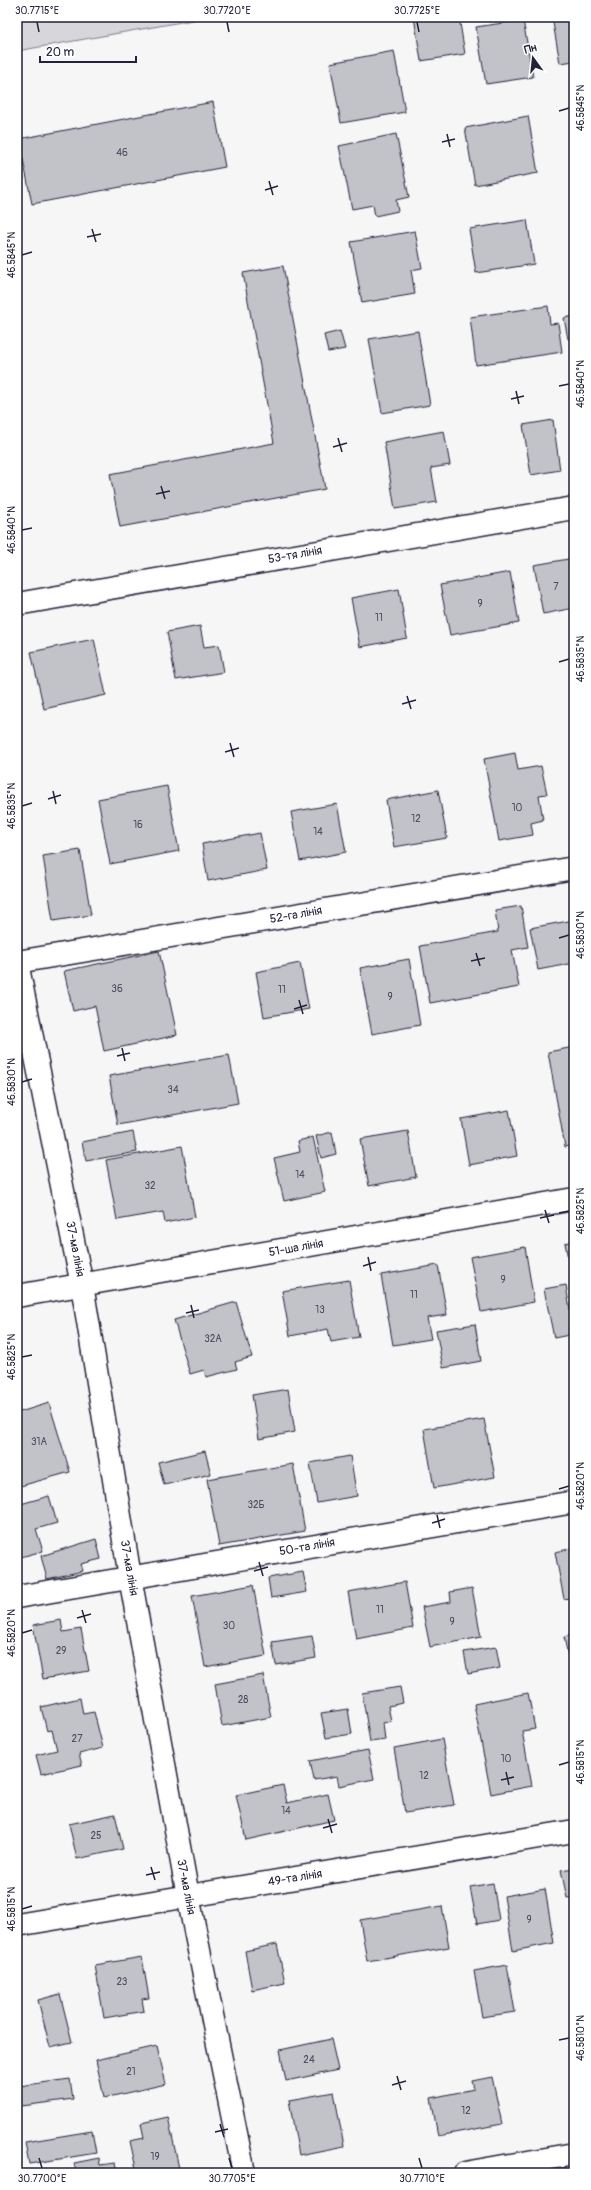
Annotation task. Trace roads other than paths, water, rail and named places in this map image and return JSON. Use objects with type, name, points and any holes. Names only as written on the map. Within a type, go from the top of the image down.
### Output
[{"type":"street","name":"53-тя лінія","points":[[17,604],[574,508]]},
{"type":"street","name":"52-га лінія","points":[[17,962],[574,868]]},
{"type":"street","name":"37-ма лінія","points":[[17,962],[82,1285],[130,1577],[188,1896],[244,2173]]},
{"type":"street","name":"51-ша лінія","points":[[17,1296],[574,1199]]},
{"type":"street","name":"50-та лінія","points":[[17,1597],[574,1502]]},
{"type":"street","name":"49-та лінія","points":[[17,1925],[574,1831]]},
{"type":"street","points":[[465,2173],[574,2154]]}]
